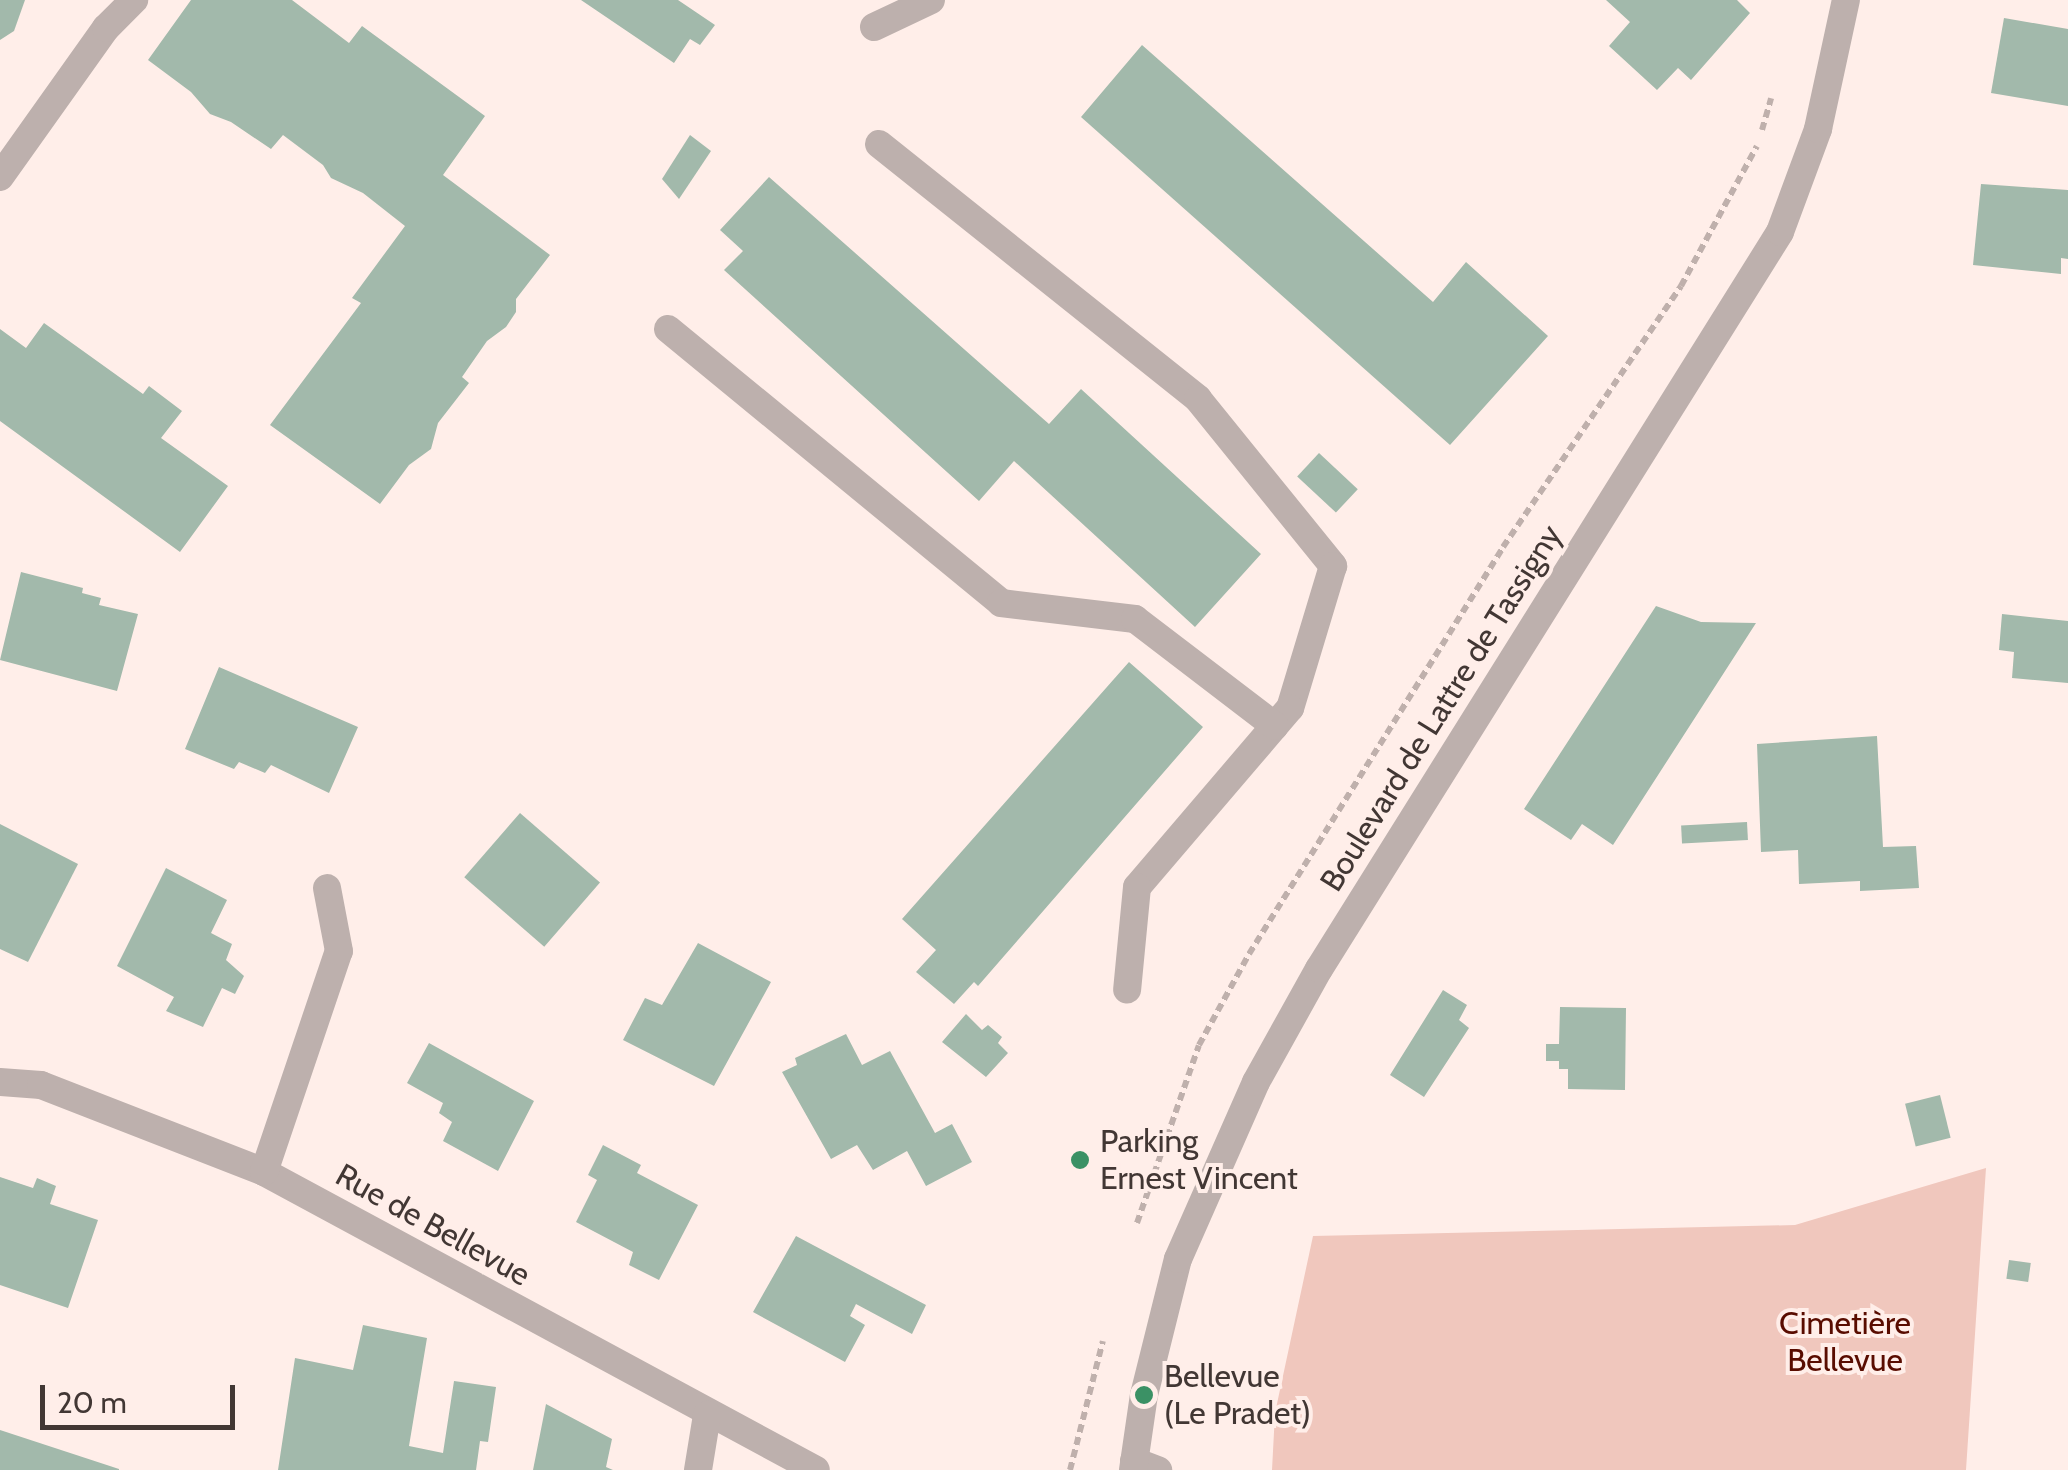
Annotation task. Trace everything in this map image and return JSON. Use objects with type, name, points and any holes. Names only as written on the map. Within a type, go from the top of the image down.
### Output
[{"type":"street","points":[[0,177],[106,28],[134,0]]},
{"type":"street","points":[[874,27],[931,0]]},
{"type":"street","name":"Boulevard de Lattre de Tassigny","points":[[1142,1467],[1144,1396],[1178,1259],[1256,1082],[1319,969],[1780,232],[1818,129],[1846,0]]},
{"type":"street","points":[[879,144],[1198,400],[1333,566],[1290,708],[1137,887],[1126,990]]},
{"type":"street","points":[[668,329],[1001,602],[1135,619],[1276,726]]},
{"type":"street","points":[[264,1172],[339,952],[327,888]]},
{"type":"street","name":"Rue de Bellevue","points":[[0,1082],[40,1086],[264,1172],[707,1415],[816,1470]]},
{"type":"street","points":[[698,1470],[707,1415]]},
{"type":"path","points":[[1249,954],[1503,548],[1682,286],[1758,144],[1772,94]]},
{"type":"green space","name":"Cimetière Bellevue","points":[[1986,1168],[1966,1470],[1272,1470],[1275,1413],[1313,1236],[1795,1225]]},
{"type":"building","points":[[0,0],[25,0],[14,31],[0,40]]},
{"type":"building","points":[[191,0],[292,0],[349,43],[362,26],[485,116],[443,175],[550,255],[516,299],[516,312],[506,327],[487,341],[462,377],[469,383],[438,423],[431,449],[409,465],[380,504],[270,425],[361,303],[352,298],[405,226],[363,193],[331,178],[323,165],[283,135],[271,149],[231,122],[210,114],[191,92],[148,60]]},
{"type":"building","points":[[581,0],[678,0],[715,25],[700,45],[690,39],[674,63]]},
{"type":"building","points":[[1606,0],[1737,0],[1750,13],[1691,80],[1678,68],[1657,90],[1609,46],[1630,22]]},
{"type":"building","points":[[2004,18],[2068,29],[2068,106],[1991,93]]},
{"type":"building","points":[[1142,45],[1433,302],[1466,262],[1548,336],[1450,445],[1081,117]]},
{"type":"building","points":[[690,135],[711,151],[679,199],[662,179]]},
{"type":"building","points":[[769,177],[1049,424],[1081,389],[1261,554],[1195,627],[1014,461],[979,501],[724,270],[743,251],[720,230]]},
{"type":"building","points":[[1981,184],[2068,190],[2068,259],[2061,258],[2061,274],[1973,265]]},
{"type":"building","points":[[44,323],[143,394],[149,386],[182,411],[161,438],[228,486],[180,552],[0,421],[0,329],[26,348]]},
{"type":"building","points":[[1319,453],[1358,489],[1336,513],[1297,476]]},
{"type":"building","points":[[21,572],[83,588],[82,593],[101,598],[99,605],[138,614],[117,691],[0,660]]},
{"type":"building","points":[[1656,606],[1701,622],[1756,623],[1613,845],[1582,824],[1571,840],[1524,809]]},
{"type":"building","points":[[2002,614],[2068,621],[2068,683],[2012,678],[2014,652],[1999,650]]},
{"type":"building","points":[[1129,662],[1203,727],[978,986],[974,982],[954,1004],[916,972],[936,950],[902,919]]},
{"type":"building","points":[[219,667],[358,727],[329,793],[271,765],[265,773],[239,762],[234,769],[185,749]]},
{"type":"building","points":[[1877,736],[1883,847],[1916,846],[1919,888],[1860,891],[1860,881],[1799,884],[1798,850],[1761,852],[1757,744]]},
{"type":"building","points":[[520,813],[600,883],[544,947],[464,877]]},
{"type":"building","points":[[1747,822],[1748,840],[1682,843],[1681,825]]},
{"type":"building","points":[[0,824],[78,864],[28,962],[0,949]]},
{"type":"building","points":[[166,868],[227,900],[211,933],[232,944],[226,960],[244,976],[235,994],[222,988],[203,1027],[166,1011],[174,997],[117,966]]},
{"type":"building","points":[[698,943],[771,982],[714,1086],[623,1040],[645,998],[662,1005]]},
{"type":"building","points":[[1443,990],[1467,1005],[1459,1020],[1469,1028],[1424,1097],[1390,1075]]},
{"type":"building","points":[[1560,1007],[1626,1008],[1625,1090],[1568,1089],[1568,1069],[1559,1069],[1559,1061],[1546,1061],[1546,1044],[1559,1044]]},
{"type":"building","points":[[966,1014],[982,1030],[988,1025],[1002,1037],[998,1043],[1008,1053],[986,1077],[942,1042]]},
{"type":"building","points":[[846,1034],[862,1065],[890,1051],[935,1133],[952,1124],[972,1162],[926,1186],[907,1151],[873,1170],[857,1145],[831,1159],[782,1072],[797,1065],[795,1058]]},
{"type":"building","points":[[429,1043],[534,1101],[498,1171],[443,1141],[452,1122],[439,1113],[443,1103],[407,1083]]},
{"type":"building","points":[[1940,1095],[1951,1138],[1916,1146],[1905,1104]]},
{"type":"building","points":[[603,1145],[641,1165],[637,1173],[698,1205],[659,1280],[629,1265],[633,1252],[576,1222],[597,1180],[588,1175]]},
{"type":"building","points":[[0,1177],[33,1188],[37,1178],[56,1186],[50,1204],[98,1220],[68,1308],[0,1285]]},
{"type":"building","points":[[796,1236],[926,1305],[912,1334],[856,1304],[850,1316],[865,1325],[845,1362],[753,1312]]},
{"type":"building","points":[[2009,1260],[2031,1263],[2028,1282],[2006,1279]]},
{"type":"building","points":[[363,1325],[427,1338],[409,1446],[443,1453],[454,1381],[496,1387],[488,1442],[480,1441],[476,1470],[278,1470],[295,1358],[353,1370]]},
{"type":"building","points":[[546,1404],[612,1439],[606,1467],[613,1470],[533,1470]]},
{"type":"building","points":[[0,1430],[119,1469],[119,1470],[0,1470]]},
{"type":"place","name":"Parking Ernest Vincent","points":[[1080,1160]]},
{"type":"place","name":"Bellevue (Le Pradet)","points":[[1144,1395]]}]
